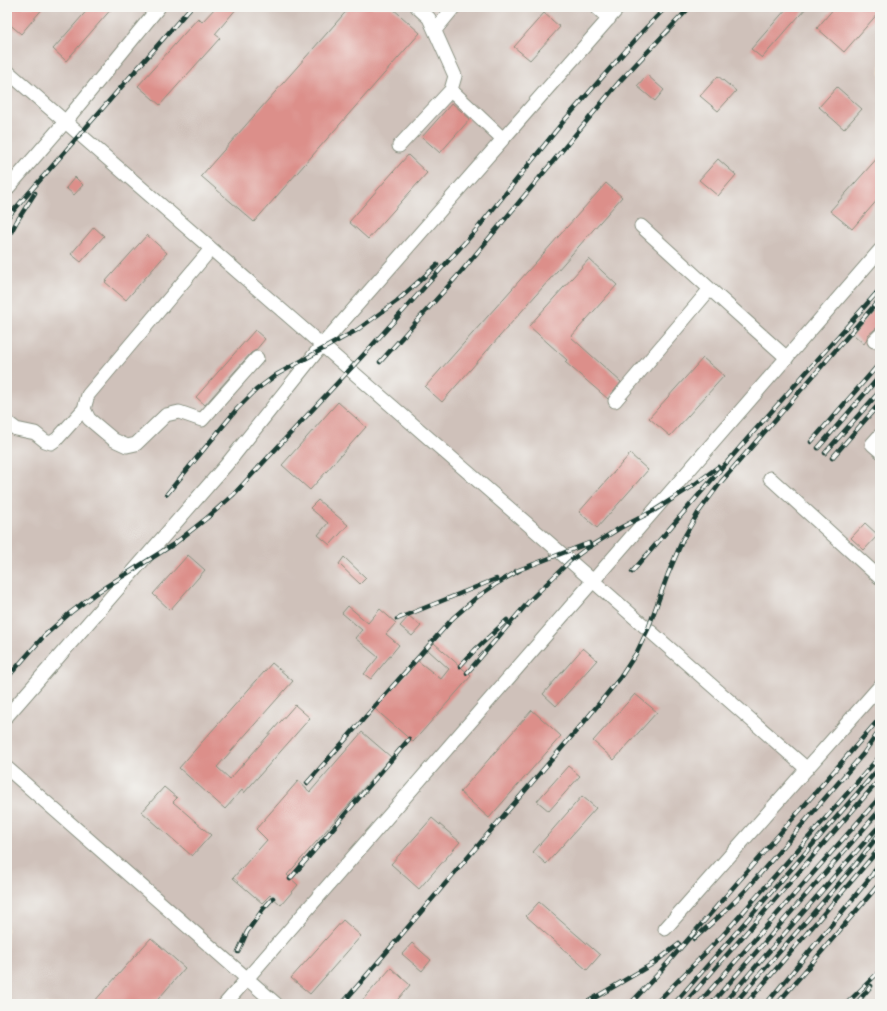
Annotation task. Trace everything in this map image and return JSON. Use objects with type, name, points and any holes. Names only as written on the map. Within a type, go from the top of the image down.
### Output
[{"type":"lane","points":[[7,189],[65,122],[159,7]]},
{"type":"lane","points":[[399,146],[451,90],[455,76],[429,18],[417,7]]},
{"type":"lane","points":[[435,30],[454,7]]},
{"type":"lane","points":[[596,7],[609,18]]},
{"type":"lane","points":[[7,716],[227,464],[322,345],[619,7]]},
{"type":"lane","points":[[7,71],[807,769]]},
{"type":"lane","points":[[451,90],[503,139]]},
{"type":"lane","points":[[641,226],[786,358]]},
{"type":"lane","points":[[7,422],[16,429],[35,433],[45,441],[51,443],[57,439],[84,409],[88,395],[211,249]]},
{"type":"lane","points":[[225,1004],[880,250]]},
{"type":"lane","points":[[615,400],[710,289]]},
{"type":"lane","points":[[84,409],[89,419],[114,440],[127,446],[136,444],[166,415],[178,412],[202,420],[257,358]]},
{"type":"lane","points":[[880,435],[872,444],[880,451]]},
{"type":"lane","points":[[770,478],[880,578]]},
{"type":"lane","points":[[665,929],[880,686]]},
{"type":"lane","points":[[7,768],[276,1004]]},
{"type":"shaded area","points":[[7,7],[880,7],[880,1004],[7,1004]]},
{"type":"building","points":[[7,7],[44,7],[21,34],[7,22]]},
{"type":"building","points":[[90,7],[113,7],[66,61],[53,49]]},
{"type":"building","points":[[216,7],[238,7],[215,34],[220,38],[160,105],[138,86],[198,18],[202,22]]},
{"type":"building","points":[[350,7],[391,7],[420,33],[254,222],[201,176]]},
{"type":"building","points":[[788,7],[807,7],[762,58],[751,49]]},
{"type":"building","points":[[835,7],[880,7],[880,11],[844,52],[817,28]]},
{"type":"building","points":[[544,13],[560,27],[530,60],[514,47]]},
{"type":"building","points":[[647,75],[664,90],[655,101],[637,86]]},
{"type":"building","points":[[718,76],[736,91],[718,111],[700,96]]},
{"type":"building","points":[[837,87],[862,109],[844,129],[819,107]]},
{"type":"building","points":[[452,103],[470,119],[440,153],[422,137]]},
{"type":"building","points":[[408,155],[427,173],[368,239],[349,222]]},
{"type":"building","points":[[880,155],[880,197],[852,229],[830,211]]},
{"type":"building","points":[[718,159],[736,175],[718,196],[699,180]]},
{"type":"building","points":[[75,177],[83,185],[74,195],[66,188]]},
{"type":"building","points":[[606,183],[622,197],[442,402],[425,387]]},
{"type":"building","points":[[94,227],[104,236],[81,262],[71,254]]},
{"type":"building","points":[[147,235],[167,253],[126,300],[105,282]]},
{"type":"building","points":[[589,259],[617,285],[571,337],[621,382],[608,399],[565,362],[567,360],[529,326]]},
{"type":"building","points":[[880,302],[880,325],[868,335],[864,344],[853,334]]},
{"type":"building","points":[[255,330],[265,339],[205,405],[196,397]]},
{"type":"building","points":[[703,358],[724,376],[670,436],[649,418]]},
{"type":"building","points":[[338,402],[366,427],[310,490],[282,465]]},
{"type":"building","points":[[630,454],[648,470],[597,528],[579,512]]},
{"type":"building","points":[[318,500],[348,525],[330,545],[318,535],[328,523],[310,508]]},
{"type":"building","points":[[865,523],[878,535],[864,550],[851,538]]},
{"type":"building","points":[[188,555],[205,570],[170,610],[153,594]]},
{"type":"building","points":[[344,557],[366,578],[360,584],[339,564]]},
{"type":"building","points":[[348,606],[368,623],[380,609],[396,623],[386,634],[399,645],[371,679],[364,674],[378,657],[355,638],[362,630],[342,613]]},
{"type":"building","points":[[409,616],[421,626],[412,636],[400,626]]},
{"type":"building","points":[[434,643],[471,676],[413,742],[375,709],[418,661],[441,679],[449,669],[428,650]]},
{"type":"building","points":[[583,648],[597,660],[556,706],[543,694]]},
{"type":"building","points":[[272,663],[293,681],[217,767],[230,779],[295,705],[310,718],[244,793],[242,790],[225,809],[179,768]]},
{"type":"building","points":[[635,694],[657,712],[614,760],[593,741]]},
{"type":"building","points":[[532,710],[561,736],[489,818],[460,792]]},
{"type":"building","points":[[362,732],[391,757],[287,875],[298,885],[281,905],[270,895],[262,903],[233,878],[267,840],[256,829],[298,781],[310,792]]},
{"type":"building","points":[[568,766],[580,776],[549,811],[537,801]]},
{"type":"building","points":[[164,787],[177,798],[173,802],[211,835],[192,856],[142,812]]},
{"type":"building","points":[[582,796],[596,808],[546,864],[533,852]]},
{"type":"building","points":[[432,818],[460,842],[419,889],[391,864]]},
{"type":"building","points":[[539,902],[600,955],[587,970],[526,916]]},
{"type":"building","points":[[343,920],[361,936],[310,994],[291,978]]},
{"type":"building","points":[[151,938],[185,968],[154,1004],[92,1004]]},
{"type":"building","points":[[412,943],[431,960],[422,971],[402,954]]},
{"type":"building","points":[[391,968],[410,985],[394,1004],[359,1004]]},
{"type":"railway","points":[[7,218],[191,7]]},
{"type":"railway","points":[[7,678],[44,636],[70,613],[96,593],[174,544],[234,494],[367,351],[477,229],[563,122],[666,7]]},
{"type":"railway","points":[[380,362],[461,272],[620,81],[690,7]]},
{"type":"railway","points":[[7,240],[35,193]]},
{"type":"railway","points":[[167,494],[237,409],[256,390],[276,375],[357,330],[397,301],[437,265]]},
{"type":"railway","points":[[632,572],[880,289]]},
{"type":"railway","points":[[342,1004],[620,678],[637,652],[648,629],[668,574],[683,539],[698,513],[721,482],[880,299]]},
{"type":"railway","points":[[811,442],[880,363]]},
{"type":"railway","points":[[818,448],[880,376]]},
{"type":"railway","points":[[825,453],[880,391]]},
{"type":"railway","points":[[832,458],[880,403]]},
{"type":"railway","points":[[467,673],[532,598],[570,561],[586,549],[620,528],[655,510],[691,487],[718,467]]},
{"type":"railway","points":[[516,571],[589,543]]},
{"type":"railway","points":[[307,783],[453,618],[476,598],[520,570]]},
{"type":"railway","points":[[397,619],[496,579]]},
{"type":"railway","points":[[460,666],[507,620]]},
{"type":"railway","points":[[630,1004],[659,973],[880,718]]},
{"type":"railway","points":[[694,939],[746,890],[863,754],[880,730]]},
{"type":"railway","points":[[290,879],[409,739]]},
{"type":"railway","points":[[655,1004],[723,935],[880,756]]},
{"type":"railway","points":[[674,1004],[880,767]]},
{"type":"railway","points":[[684,1004],[880,779]]},
{"type":"railway","points":[[698,1004],[880,797]]},
{"type":"railway","points":[[711,1004],[880,810]]},
{"type":"railway","points":[[723,1004],[880,825]]},
{"type":"railway","points":[[734,1004],[856,864],[880,833]]},
{"type":"railway","points":[[746,1004],[880,848]]},
{"type":"railway","points":[[766,1004],[872,875],[880,861]]},
{"type":"railway","points":[[777,1004],[880,883]]},
{"type":"railway","points":[[238,952],[247,932],[263,909],[273,898]]},
{"type":"railway","points":[[584,1004],[654,963],[679,944]]},
{"type":"railway","points":[[846,1004],[880,971]]},
{"type":"railway","points":[[856,1004],[871,986]]}]
